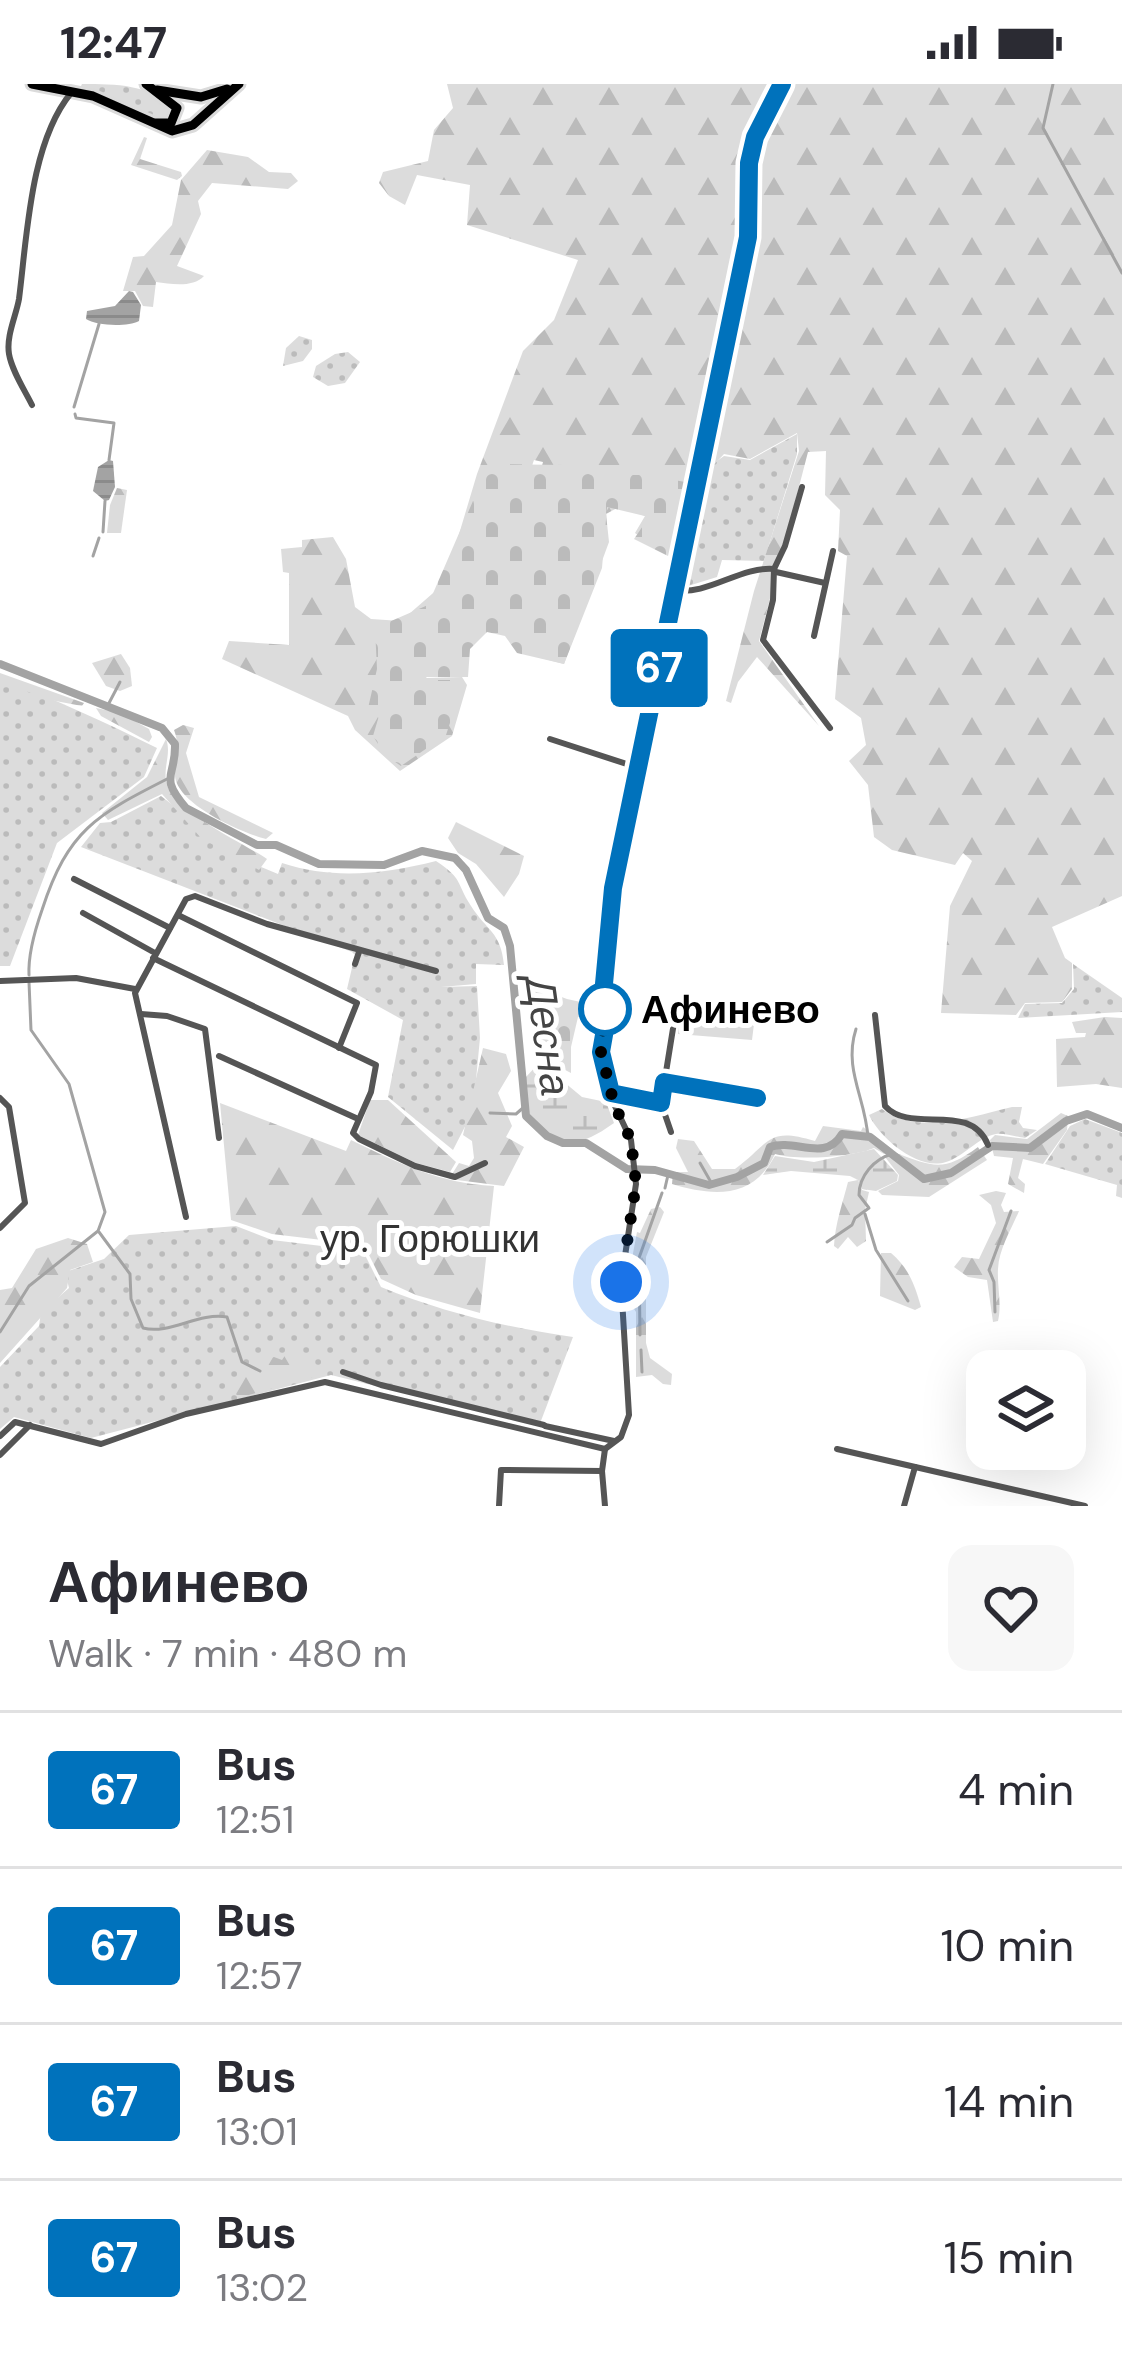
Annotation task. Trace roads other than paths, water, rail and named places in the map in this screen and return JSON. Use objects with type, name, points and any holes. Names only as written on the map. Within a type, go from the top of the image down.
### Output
[{"type":"main road","points":[[32,84],[76,87],[164,130],[186,129],[240,84]]},
{"type":"main road","points":[[190,96],[213,84]]},
{"type":"main road","points":[[151,87],[212,96],[240,84]]},
{"type":"main road","points":[[148,120],[166,125],[177,115],[174,103],[151,87]]},
{"type":"street","points":[[0,1436],[15,1422],[101,1444],[186,1414],[325,1382],[605,1449],[617,1441],[628,1415],[621,1282],[635,1181],[634,1154],[601,1052],[607,1018],[602,1005],[610,912],[748,237],[749,163],[755,137],[782,84]]},
{"type":"street","points":[[32,405],[9,356],[9,345],[38,172],[64,104],[76,87]]},
{"type":"street","points":[[802,487],[775,570],[763,640],[830,728]]},
{"type":"street","points":[[814,636],[833,551]]},
{"type":"street","points":[[674,590],[691,591],[757,568],[826,583]]},
{"type":"street","points":[[550,739],[638,767]]},
{"type":"street","points":[[74,879],[170,928]]},
{"type":"street","points":[[186,1217],[135,989],[186,899],[194,896],[358,952],[436,971]]},
{"type":"street","points":[[83,914],[154,956],[376,1065],[352,1133],[358,1138],[415,1166],[455,1177],[485,1163]]},
{"type":"street","points":[[178,914],[358,1003],[339,1048]]},
{"type":"street","points":[[355,964],[358,952]]},
{"type":"street","points":[[0,981],[76,978],[135,989]]},
{"type":"street","points":[[671,1132],[661,1103],[676,1010]]},
{"type":"street","points":[[140,1013],[206,1029],[219,1138]]},
{"type":"street","points":[[875,1016],[889,1112],[899,1117],[954,1119],[981,1132],[988,1145]]},
{"type":"street","points":[[219,1056],[356,1118]]},
{"type":"street","points":[[664,1082],[757,1098]]},
{"type":"street","points":[[611,1093],[661,1103]]},
{"type":"street","points":[[0,1098],[9,1107],[25,1202],[0,1228]]},
{"type":"street","points":[[343,1372],[617,1441]]},
{"type":"street","points":[[0,1455],[30,1425]]},
{"type":"street","points":[[604,1506],[605,1449]]},
{"type":"street","points":[[837,1449],[1085,1506]]},
{"type":"street","points":[[904,1506],[915,1467]]},
{"type":"street","points":[[499,1506],[501,1469],[602,1472]]},
{"type":"waterway","points":[[1053,84],[1043,128],[1122,273]]},
{"type":"waterway","points":[[74,407],[99,324]]},
{"type":"waterway","points":[[75,414],[76,418],[114,423],[109,460]]},
{"type":"waterway","points":[[103,532],[105,501]]},
{"type":"waterway","points":[[93,556],[99,538]]},
{"type":"waterway","name":"Десна","points":[[0,664],[162,728],[175,744],[170,782],[186,808],[257,845],[276,845],[319,864],[384,865],[422,851],[455,858],[466,870],[488,918],[504,928],[510,946],[526,1116],[547,1136],[563,1143],[586,1143],[627,1169],[655,1170],[709,1185],[764,1163],[770,1147],[827,1147],[842,1134],[870,1137],[924,1179],[951,1173],[992,1146],[1030,1148],[1066,1121],[1087,1114],[1122,1128]]},
{"type":"waterway","points":[[108,705],[120,682]]},
{"type":"waterway","points":[[29,975],[42,910],[74,843],[104,815],[169,778]]},
{"type":"waterway","points":[[0,1332],[29,1286],[98,1231],[105,1212],[69,1084],[31,1030],[29,982]]},
{"type":"waterway","points":[[856,1029],[852,1057],[868,1138]]},
{"type":"waterway","points":[[490,1113],[516,1114],[524,1107]]},
{"type":"waterway","points":[[827,1242],[869,1208],[859,1195],[862,1181],[874,1164],[892,1154]]},
{"type":"waterway","points":[[700,1163],[712,1184]]},
{"type":"waterway","points":[[665,1188],[668,1175]]},
{"type":"waterway","points":[[640,1335],[639,1258],[662,1193]]},
{"type":"waterway","points":[[995,1312],[989,1270],[1011,1211]]},
{"type":"waterway","points":[[865,1214],[876,1250],[908,1301]]},
{"type":"waterway","points":[[99,1232],[130,1274],[131,1299],[143,1328],[227,1317],[242,1362],[260,1371]]},
{"type":"waterway","points":[[641,1350],[642,1372]]},
{"type":"place","name":"Афинево","points":[[605,1009]]},
{"type":"park label","name":"ур. Горюшки","points":[[430,1238]]}]
